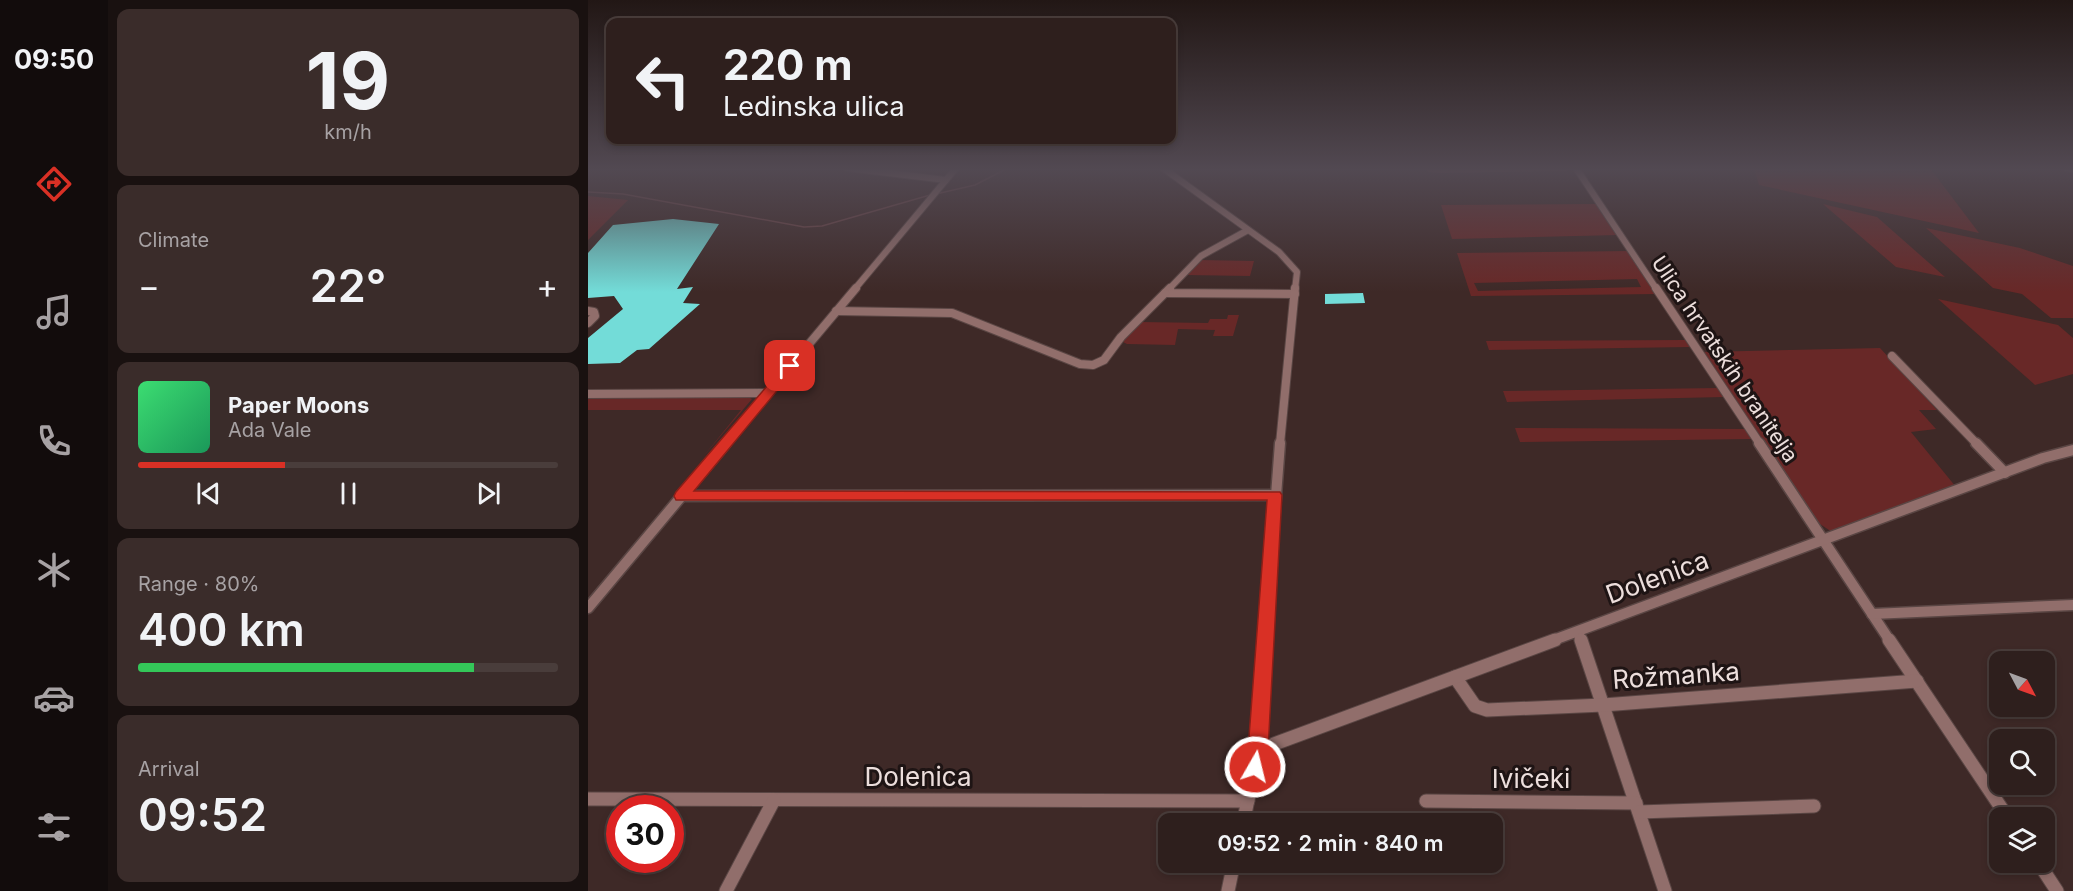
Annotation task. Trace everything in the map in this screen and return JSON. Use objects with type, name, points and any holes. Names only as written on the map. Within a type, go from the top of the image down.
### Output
[{"type":"street","points":[[588,608],[920,210]]},
{"type":"street","points":[[1220,210],[1294,266],[1297,272],[1275,495],[1258,750],[1245,813]]},
{"type":"street","name":"Ulica hrvatskih branitelja","points":[[1604,210],[1824,540]]},
{"type":"street","points":[[836,311],[938,311],[952,314],[1080,364],[1090,365],[1104,360],[1121,337],[1201,256],[1248,230]]},
{"type":"street","points":[[1166,293],[1295,294]]},
{"type":"street","points":[[588,311],[594,312],[595,316],[588,323]]},
{"type":"street","points":[[1892,356],[2005,473]]},
{"type":"street","points":[[588,394],[768,393]]},
{"type":"street","name":"Dolenica","points":[[1258,750],[2005,473],[2073,450]]},
{"type":"street","points":[[681,496],[1275,495]]},
{"type":"street","points":[[1824,540],[2001,807]]},
{"type":"street","points":[[1872,614],[2073,605]]},
{"type":"street","points":[[1578,632],[1665,891]]},
{"type":"street","name":"Rožmanka","points":[[1455,677],[1475,706],[1487,710],[1602,705],[1917,681]]},
{"type":"street","name":"Dolenica","points":[[588,799],[1248,801]]},
{"type":"street","points":[[726,891],[774,800]]},
{"type":"street","name":"Ivičeki","points":[[1426,801],[1637,808],[1814,806]]},
{"type":"street","points":[[1228,891],[1232,873]]},
{"type":"street","points":[[2045,873],[2057,891]]},
{"type":"shaded area","points":[[588,210],[618,210],[588,240]]},
{"type":"shaded area","points":[[1442,210],[1602,210],[1619,235],[1452,239]]},
{"type":"shaded area","points":[[1829,210],[1846,210],[1877,217],[1945,277],[1896,267]]},
{"type":"shaded area","points":[[1872,210],[1961,210],[1979,233]]},
{"type":"shaded area","points":[[1926,228],[2020,248],[2073,266],[2073,318],[2051,318],[2022,294],[1993,288]]},
{"type":"shaded area","points":[[1630,251],[1658,294],[1471,296],[1457,253]],"holes":[[[1637,279],[1641,287],[1478,291],[1474,283]]]},
{"type":"shaded area","points":[[1200,260],[1254,261],[1250,276],[1186,275]]},
{"type":"shaded area","points":[[1938,299],[2058,325],[2073,338],[2073,374],[2035,385]]},
{"type":"shaded area","points":[[1228,315],[1239,315],[1233,336],[1213,336],[1215,330],[1178,329],[1175,345],[1127,344],[1121,341],[1140,322],[1208,323],[1210,319],[1227,319]]},
{"type":"shaded area","points":[[1685,340],[1690,347],[1489,350],[1486,341]]},
{"type":"shaded area","points":[[1880,348],[1937,410],[1919,410],[1936,429],[1911,432],[1956,487],[1832,532],[1817,522],[1702,352]]},
{"type":"shaded area","points":[[1718,388],[1724,397],[1507,402],[1503,391]]},
{"type":"shaded area","points":[[588,396],[748,397],[752,399],[702,458],[741,410],[588,410]]},
{"type":"shaded area","points":[[1515,428],[1745,429],[1752,439],[1520,442]]},
{"type":"building","points":[[673,219],[719,224],[677,289],[693,287],[683,303],[700,304],[649,349],[637,350],[620,363],[588,364],[588,338],[623,309],[614,296],[588,298],[588,253],[613,225]]},
{"type":"building","points":[[1363,293],[1365,303],[1325,304],[1325,294]]},
{"type":"waterway","points":[[708,210],[804,227],[822,226],[879,210]]},
{"type":"route","points":[[790,366],[681,496],[1275,495],[1255,767]]}]
